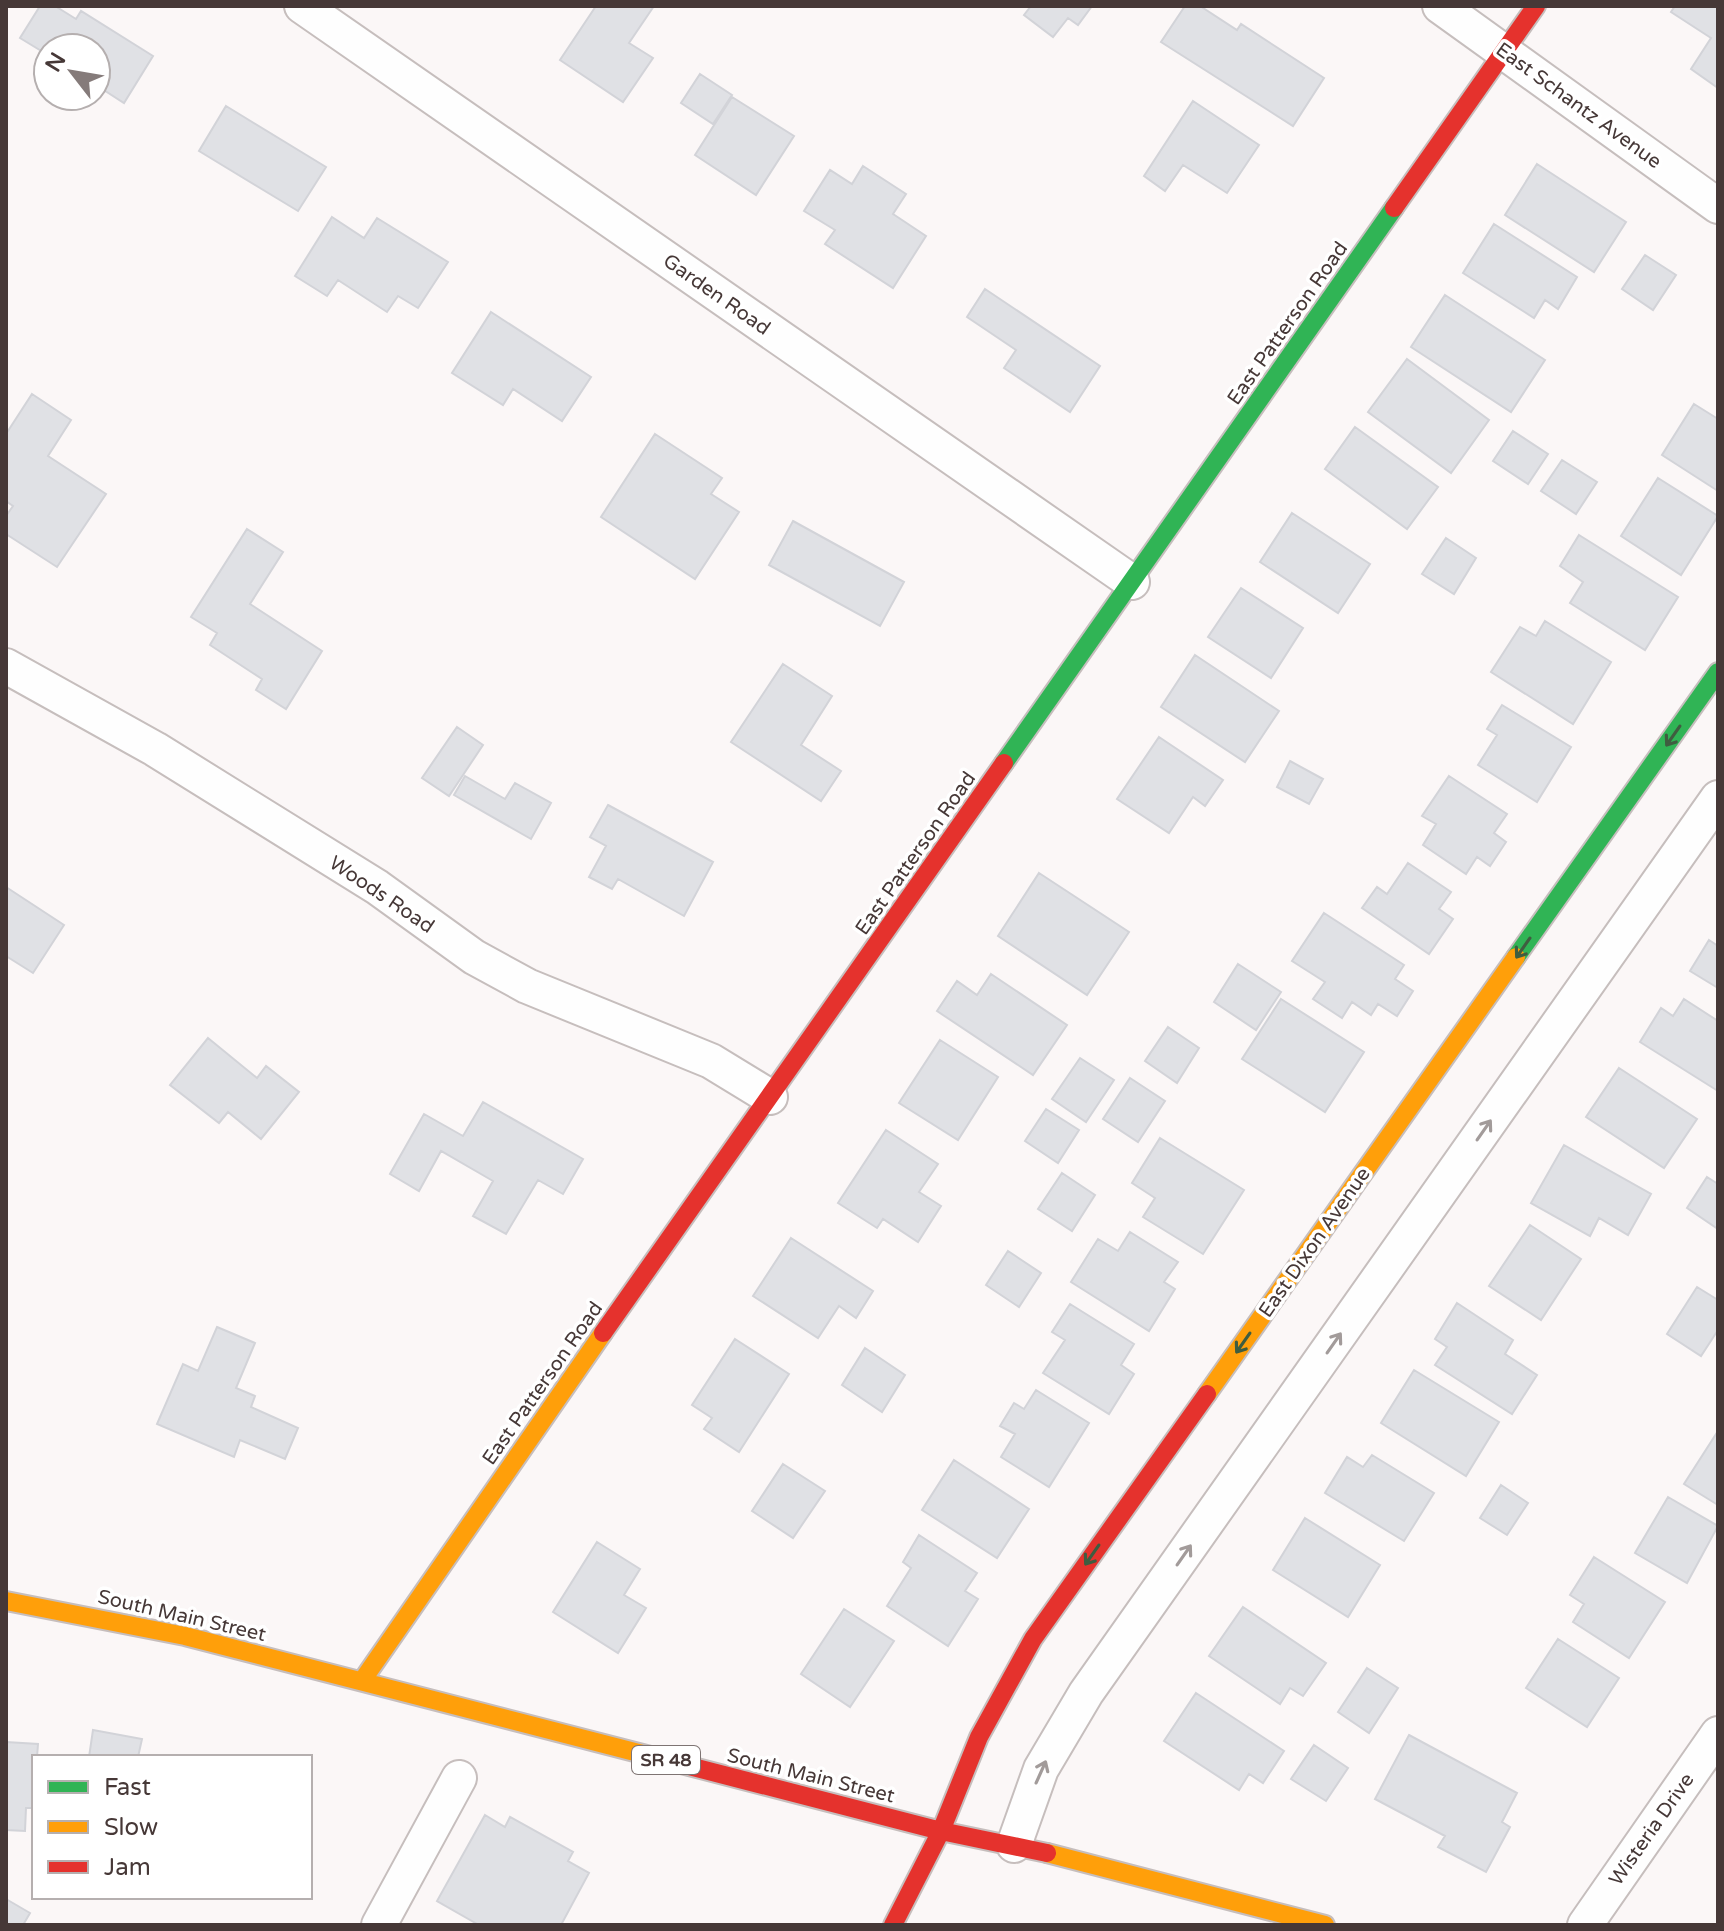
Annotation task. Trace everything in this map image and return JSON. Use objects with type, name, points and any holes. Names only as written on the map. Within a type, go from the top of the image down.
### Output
[{"type":"main road","name":"East Patterson Road","points":[[362,1681],[415,1601],[1536,6]]},
{"type":"main road","name":"East Dixon Avenue","points":[[893,1925],[941,1831],[979,1737],[1033,1639],[1718,672]]},
{"type":"main road","name":"South Main Street","points":[[6,1601],[185,1636],[941,1831],[1014,1845],[1325,1925]]},
{"type":"street","name":"Garden Road","points":[[302,6],[1132,582]]},
{"type":"street","name":"East Schantz Avenue","points":[[1440,6],[1718,206]]},
{"type":"street","name":"Woods Road","points":[[6,666],[155,749],[377,887],[474,957],[541,992],[711,1061],[770,1097]]},
{"type":"street","points":[[1014,1845],[1041,1769],[1086,1693],[1718,798]]},
{"type":"street","name":"Wisteria Drive","points":[[1585,1925],[1718,1734]]},
{"type":"street","points":[[379,1925],[459,1778]]},
{"type":"building","points":[[40,6],[55,6],[76,19],[81,11],[153,56],[124,103],[112,95],[112,32],[32,32],[32,45],[20,38]]},
{"type":"building","points":[[596,6],[654,6],[629,43],[653,58],[623,102],[560,60]]},
{"type":"building","points":[[1031,6],[1092,6],[1078,25],[1068,18],[1053,37],[1024,15]]},
{"type":"building","points":[[1185,6],[1200,6],[1237,30],[1241,24],[1324,78],[1293,126],[1161,42]]},
{"type":"building","points":[[1675,6],[1718,6],[1718,88],[1691,69],[1711,38],[1671,12]]},
{"type":"building","points":[[700,74],[732,95],[713,124],[681,103]]},
{"type":"building","points":[[732,97],[794,136],[756,195],[695,155]]},
{"type":"building","points":[[1193,101],[1259,145],[1227,193],[1183,165],[1165,191],[1144,176]]},
{"type":"building","points":[[226,106],[326,167],[298,211],[199,151]]},
{"type":"building","points":[[1537,164],[1626,222],[1594,272],[1505,215]]},
{"type":"building","points":[[863,166],[906,194],[893,214],[926,236],[893,288],[825,244],[835,230],[804,211],[830,170],[852,184]]},
{"type":"building","points":[[332,217],[364,238],[377,218],[448,262],[418,308],[398,296],[387,312],[338,280],[327,296],[295,276]]},
{"type":"building","points":[[1494,224],[1577,277],[1558,309],[1545,300],[1534,318],[1463,273]]},
{"type":"building","points":[[1645,255],[1676,275],[1653,310],[1622,289]]},
{"type":"building","points":[[985,289],[1100,366],[1070,412],[1004,368],[1016,350],[967,317]]},
{"type":"building","points":[[1445,295],[1545,360],[1511,412],[1411,347]]},
{"type":"building","points":[[491,312],[591,377],[562,421],[513,389],[503,405],[452,373]]},
{"type":"building","points":[[1407,359],[1489,420],[1451,473],[1368,412]]},
{"type":"building","points":[[32,394],[71,420],[48,456],[106,494],[57,567],[6,534],[6,516],[13,506],[6,501],[6,434]]},
{"type":"building","points":[[1694,404],[1718,419],[1718,491],[1662,455]]},
{"type":"building","points":[[1355,427],[1438,487],[1407,529],[1325,469]]},
{"type":"building","points":[[1513,431],[1548,454],[1528,484],[1493,461]]},
{"type":"building","points":[[655,434],[722,478],[711,494],[739,512],[695,579],[601,517]]},
{"type":"building","points":[[1562,460],[1597,482],[1576,514],[1541,491]]},
{"type":"building","points":[[1658,478],[1718,516],[1681,575],[1621,536]]},
{"type":"building","points":[[1292,513],[1370,564],[1338,613],[1260,562]]},
{"type":"building","points":[[793,521],[904,582],[880,626],[769,565]]},
{"type":"building","points":[[247,529],[283,552],[250,604],[322,651],[286,709],[256,690],[262,679],[210,645],[217,633],[191,617]]},
{"type":"building","points":[[1579,535],[1678,597],[1645,650],[1570,603],[1583,582],[1560,566]]},
{"type":"building","points":[[1446,538],[1476,558],[1454,594],[1422,574]]},
{"type":"building","points":[[1241,588],[1303,628],[1271,678],[1208,637]]},
{"type":"building","points":[[1545,621],[1611,662],[1573,724],[1491,672],[1520,627],[1536,636]]},
{"type":"building","points":[[1195,655],[1279,711],[1245,762],[1161,707]]},
{"type":"building","points":[[783,664],[832,696],[801,745],[841,771],[821,801],[731,742]]},
{"type":"building","points":[[1502,705],[1571,747],[1537,802],[1478,765],[1497,735],[1487,729]]},
{"type":"building","points":[[457,727],[483,745],[449,796],[422,778]]},
{"type":"building","points":[[1159,737],[1223,780],[1205,806],[1193,797],[1169,833],[1117,799]]},
{"type":"building","points":[[1290,761],[1323,779],[1309,804],[1277,787]]},
{"type":"building","points":[[465,776],[505,799],[515,783],[551,803],[531,839],[454,795]]},
{"type":"building","points":[[1449,776],[1507,814],[1494,833],[1506,842],[1490,866],[1477,857],[1466,874],[1423,845],[1436,824],[1422,816]]},
{"type":"building","points":[[608,805],[713,862],[684,916],[618,879],[612,889],[589,877],[606,846],[590,837]]},
{"type":"building","points":[[1408,863],[1451,892],[1439,909],[1453,919],[1429,954],[1362,908],[1377,887],[1387,894]]},
{"type":"building","points":[[1039,873],[1129,932],[1087,995],[998,936]]},
{"type":"building","points":[[6,887],[64,925],[33,973],[6,956]]},
{"type":"building","points":[[1324,913],[1404,965],[1395,979],[1413,991],[1397,1016],[1378,1004],[1371,1015],[1352,1002],[1342,1018],[1313,999],[1325,982],[1292,961]]},
{"type":"building","points":[[1709,940],[1718,946],[1718,988],[1690,971]]},
{"type":"building","points":[[1238,964],[1281,992],[1256,1030],[1214,1002]]},
{"type":"building","points":[[991,974],[1067,1025],[1033,1075],[937,1011],[957,981],[977,995]]},
{"type":"building","points":[[1281,999],[1364,1052],[1325,1112],[1242,1059]]},
{"type":"building","points":[[1684,999],[1718,1021],[1718,1091],[1640,1042],[1661,1008],[1673,1016]]},
{"type":"building","points":[[1168,1027],[1199,1048],[1177,1083],[1145,1061]]},
{"type":"building","points":[[208,1038],[257,1078],[266,1066],[299,1092],[261,1139],[228,1112],[219,1123],[170,1085]]},
{"type":"building","points":[[940,1040],[998,1077],[958,1140],[899,1103]]},
{"type":"building","points":[[1080,1058],[1114,1080],[1086,1122],[1052,1099]]},
{"type":"building","points":[[1619,1068],[1697,1119],[1664,1168],[1586,1117]]},
{"type":"building","points":[[1130,1078],[1165,1101],[1138,1142],[1103,1119]]},
{"type":"building","points":[[483,1102],[583,1159],[563,1194],[538,1180],[506,1234],[473,1216],[493,1181],[441,1151],[419,1191],[390,1174],[424,1114],[463,1136]]},
{"type":"building","points":[[1046,1109],[1079,1130],[1058,1163],[1025,1141]]},
{"type":"building","points":[[886,1130],[938,1164],[919,1192],[941,1206],[918,1242],[883,1219],[877,1228],[838,1203]]},
{"type":"building","points":[[1160,1138],[1244,1190],[1203,1254],[1143,1217],[1155,1198],[1132,1183]]},
{"type":"building","points":[[1564,1145],[1651,1194],[1628,1235],[1599,1218],[1590,1236],[1531,1203]]},
{"type":"building","points":[[1062,1173],[1095,1195],[1072,1231],[1038,1209]]},
{"type":"building","points":[[1707,1177],[1718,1184],[1718,1229],[1687,1208]]},
{"type":"building","points":[[1530,1225],[1581,1259],[1541,1320],[1489,1286]]},
{"type":"building","points":[[1130,1232],[1178,1262],[1164,1282],[1175,1289],[1149,1331],[1071,1282],[1098,1239],[1118,1251]]},
{"type":"building","points":[[791,1238],[873,1291],[856,1318],[839,1306],[818,1338],[753,1296]]},
{"type":"building","points":[[1008,1251],[1041,1273],[1019,1307],[986,1285]]},
{"type":"building","points":[[1697,1287],[1718,1300],[1718,1330],[1701,1356],[1667,1334]]},
{"type":"building","points":[[1457,1303],[1513,1340],[1505,1354],[1537,1375],[1512,1414],[1435,1365],[1447,1347],[1435,1339]]},
{"type":"building","points":[[1070,1304],[1134,1344],[1121,1365],[1134,1374],[1109,1414],[1043,1373],[1065,1340],[1052,1332]]},
{"type":"building","points":[[217,1327],[255,1343],[236,1388],[255,1396],[251,1407],[298,1428],[285,1459],[240,1440],[234,1457],[157,1424],[183,1364],[198,1371]]},
{"type":"building","points":[[735,1339],[789,1374],[739,1452],[704,1429],[712,1418],[692,1405]]},
{"type":"building","points":[[865,1348],[905,1375],[882,1412],[842,1385]]},
{"type":"building","points":[[1414,1370],[1499,1422],[1466,1476],[1381,1423]]},
{"type":"building","points":[[1036,1390],[1089,1423],[1049,1487],[1001,1457],[1015,1434],[1000,1426],[1014,1403],[1024,1409]]},
{"type":"building","points":[[1718,1431],[1718,1505],[1684,1484]]},
{"type":"building","points":[[1372,1455],[1434,1493],[1404,1541],[1325,1493],[1347,1457],[1363,1467]]},
{"type":"building","points":[[954,1460],[1029,1509],[997,1558],[922,1510]]},
{"type":"building","points":[[783,1464],[825,1491],[793,1538],[752,1511]]},
{"type":"building","points":[[1501,1485],[1528,1503],[1507,1535],[1480,1518]]},
{"type":"building","points":[[1668,1497],[1718,1526],[1687,1583],[1635,1553]]},
{"type":"building","points":[[1305,1518],[1380,1565],[1348,1617],[1273,1570]]},
{"type":"building","points":[[919,1535],[977,1573],[965,1591],[978,1599],[948,1646],[887,1606],[911,1568],[903,1562]]},
{"type":"building","points":[[597,1542],[640,1569],[624,1595],[646,1608],[618,1653],[553,1612]]},
{"type":"building","points":[[1594,1557],[1665,1602],[1629,1658],[1573,1622],[1584,1604],[1570,1595]]},
{"type":"building","points":[[1243,1607],[1326,1663],[1303,1696],[1290,1688],[1280,1704],[1209,1656]]},
{"type":"building","points":[[844,1609],[894,1641],[850,1707],[801,1674]]},
{"type":"building","points":[[1558,1639],[1619,1678],[1587,1727],[1526,1688]]},
{"type":"building","points":[[1367,1668],[1398,1688],[1369,1733],[1338,1712]]},
{"type":"building","points":[[1196,1693],[1284,1751],[1263,1783],[1249,1774],[1239,1790],[1164,1741]]},
{"type":"building","points":[[93,1730],[142,1739],[138,1755],[89,1755]]},
{"type":"building","points":[[1409,1735],[1517,1793],[1502,1822],[1510,1827],[1486,1872],[1438,1847],[1445,1836],[1375,1799]]},
{"type":"building","points":[[6,1742],[38,1744],[37,1755],[32,1755],[32,1808],[26,1808],[25,1831],[6,1830]]},
{"type":"building","points":[[1314,1745],[1348,1768],[1326,1801],[1291,1779]]},
{"type":"building","points":[[485,1815],[505,1827],[510,1817],[573,1852],[568,1861],[589,1873],[561,1925],[479,1925],[437,1901]]},
{"type":"building","points":[[6,1899],[30,1913],[23,1925],[6,1925]]},
{"type":"traffic: fast","points":[[1004,763],[1394,208]]},
{"type":"traffic: fast","points":[[1516,957],[1718,672]]},
{"type":"traffic: slow","points":[[1207,1394],[1516,957]]},
{"type":"traffic: slow","points":[[362,1681],[603,1333]]},
{"type":"traffic: slow","points":[[6,1601],[185,1636],[658,1758]]},
{"type":"traffic: slow","points":[[1047,1853],[1325,1925]]},
{"type":"traffic: jam","points":[[1394,208],[1536,6]]},
{"type":"traffic: jam","points":[[603,1333],[1004,763]]},
{"type":"traffic: jam","points":[[893,1925],[941,1831],[979,1737],[1033,1639],[1207,1394]]},
{"type":"traffic: jam","points":[[658,1758],[941,1831],[1047,1853]]}]
